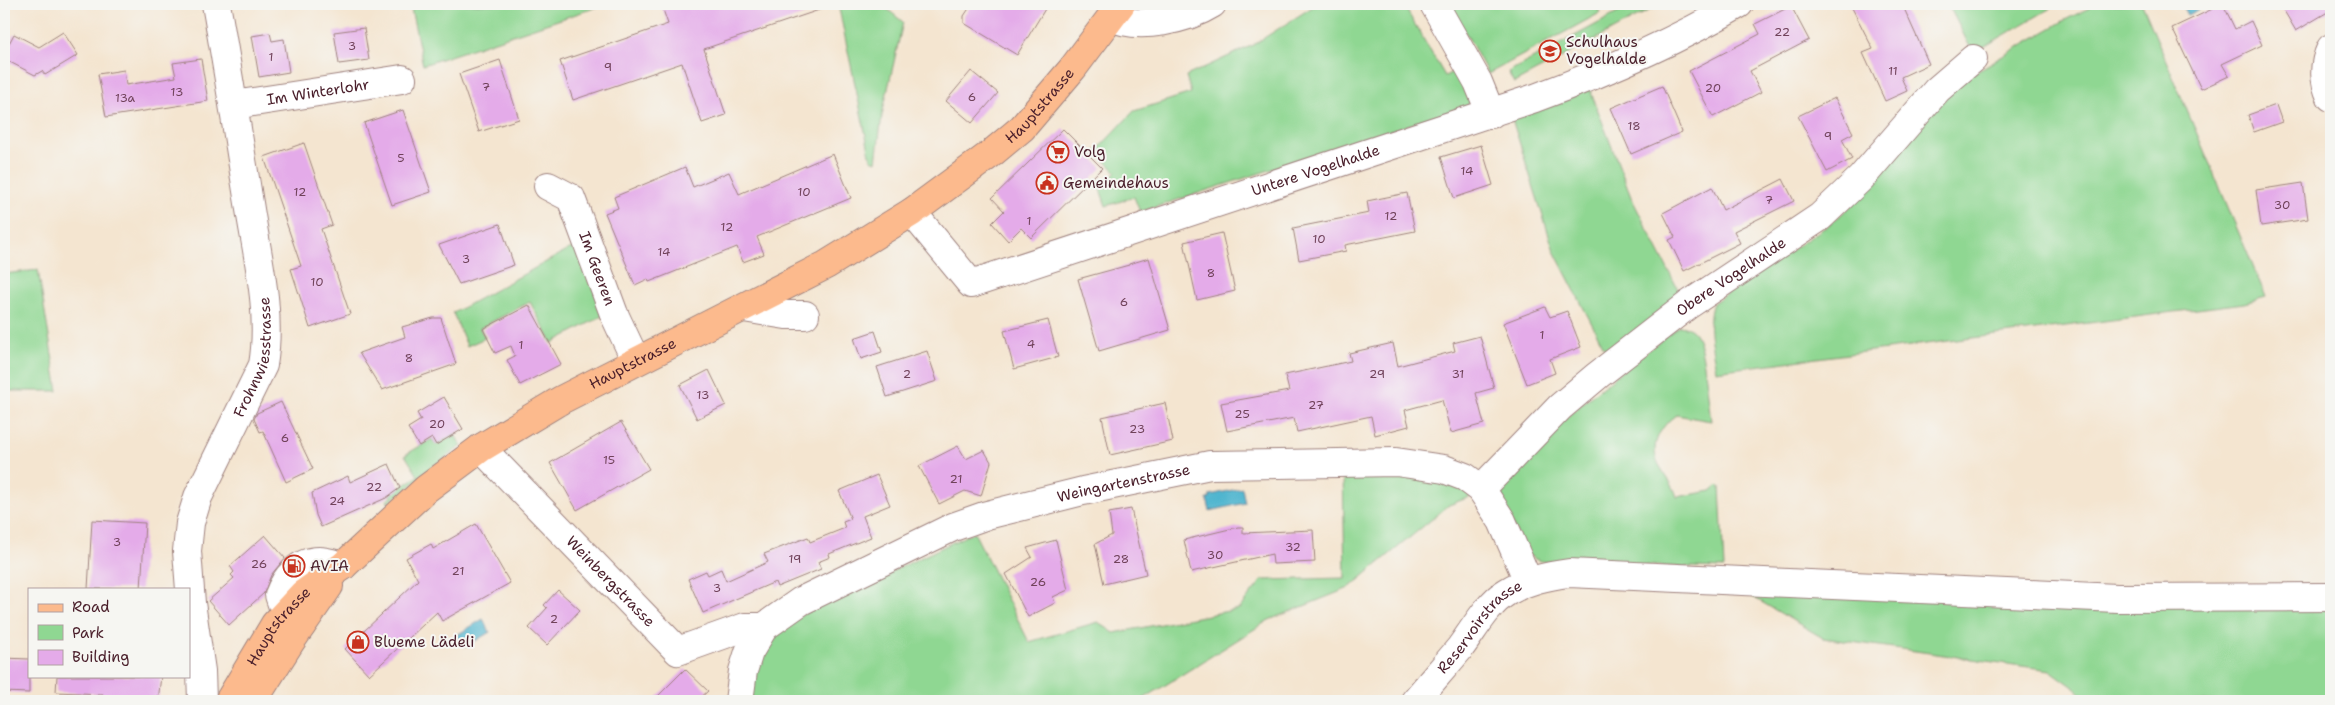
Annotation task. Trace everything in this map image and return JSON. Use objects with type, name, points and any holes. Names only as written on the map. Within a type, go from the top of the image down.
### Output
[{"type":"main road","name":"Hauptstrasse","points":[[253,701],[293,619],[303,594],[342,566],[408,504],[481,448],[561,400],[826,265],[912,212],[942,191],[1022,128],[1073,68],[1110,7]]},
{"type":"main road","name":"Hauptstrasse","points":[[229,701],[275,624],[293,619]]},
{"type":"street","name":"Frohnwiesstrasse","points":[[190,588],[187,551],[190,523],[198,497],[263,365],[266,348],[265,310],[260,264],[216,4]]},
{"type":"street","points":[[1110,7],[1120,21],[1134,23],[1171,20],[1212,4]]},
{"type":"street","points":[[1434,4],[1478,82],[1491,114]]},
{"type":"street","name":"Untere Vogelhalde","points":[[912,212],[971,284],[1491,114],[1591,76],[1656,47],[1738,4]]},
{"type":"street","points":[[2331,48],[2324,68],[2331,97]]},
{"type":"street","name":"Obere Vogelhalde","points":[[1481,489],[1560,407],[1598,376],[1688,305],[1820,217],[1860,178],[1936,90],[1973,59]]},
{"type":"street","name":"Im Winterlohr","points":[[234,105],[402,79]]},
{"type":"street","name":"Im Geeren","points":[[548,186],[571,198],[614,314],[636,361]]},
{"type":"street","points":[[744,308],[786,315],[805,315]]},
{"type":"street","name":"Weinbergstrasse","points":[[481,448],[678,651],[745,627],[764,626]]},
{"type":"street","name":"Weingartenstrasse","points":[[739,701],[743,671],[749,652],[764,626],[801,601],[953,528],[987,515],[1075,493],[1210,465],[1396,462],[1421,464],[1444,469],[1465,477],[1481,489],[1502,521],[1528,581]]},
{"type":"street","name":"Reservoirstrasse","points":[[1415,701],[1459,648],[1482,616],[1505,593],[1528,581],[1569,573],[2117,598],[2331,597]]},
{"type":"street","name":"Frohnwiesstrasse","points":[[190,590],[201,671],[202,701]]},
{"type":"green space","points":[[410,4],[606,4],[423,65]]},
{"type":"green space","points":[[838,4],[881,4],[903,22],[882,115],[876,162],[871,160]]},
{"type":"green space","points":[[1317,4],[1403,4],[1445,76],[1462,67],[1471,101],[1467,106],[1140,212],[1134,197],[1106,206],[1100,189],[1116,172],[1096,151],[1134,111],[1191,93],[1186,76],[1253,45]]},
{"type":"green space","points":[[1450,4],[1595,4],[1600,13],[1488,74]]},
{"type":"green space","points":[[1634,4],[1661,4],[1514,83],[1508,72]]},
{"type":"green space","points":[[1948,4],[2058,4],[1973,53]]},
{"type":"green space","points":[[2097,4],[2142,4],[2266,297],[2244,303],[1716,371],[1710,328],[1713,303],[1830,224],[1860,198],[1946,95],[1975,72],[2065,20]]},
{"type":"green space","points":[[1589,87],[1631,197],[1684,301],[1608,355],[1554,251],[1511,116]]},
{"type":"green space","points":[[577,245],[604,315],[552,343],[530,302],[480,328],[485,338],[467,346],[453,313]]},
{"type":"green space","points":[[38,270],[58,391],[4,391],[4,274]]},
{"type":"green space","points":[[1679,326],[1693,331],[1699,342],[1704,364],[1711,421],[1676,415],[1666,424],[1658,436],[1655,449],[1656,456],[1677,497],[1711,491],[1718,485],[1720,487],[1724,568],[1558,563],[1534,559],[1527,554],[1504,503],[1503,487],[1511,472],[1553,429]]},
{"type":"green space","points":[[454,434],[462,446],[419,476],[421,478],[388,503],[387,500],[392,497],[391,494],[418,476],[405,455],[432,439],[436,445]]},
{"type":"green space","points":[[1343,472],[1395,473],[1453,484],[1472,496],[1449,505],[1349,588],[1269,620],[1140,701],[750,701],[754,677],[761,657],[772,639],[789,621],[974,532],[1029,642],[1098,622],[1114,633],[1239,609],[1262,580],[1345,578]]},
{"type":"green space","points":[[1746,593],[2331,605],[2331,701],[2081,701],[2079,691],[2050,670],[1823,638]]},
{"type":"water","points":[[2181,4],[2210,4],[2187,15]]},
{"type":"water","points":[[1242,488],[1245,503],[1210,511],[1207,499],[1210,498],[1210,495]]},
{"type":"water","points":[[483,619],[490,632],[465,647],[457,635]]},
{"type":"building","points":[[661,4],[827,4],[828,7],[704,49],[726,115],[702,123],[682,63],[573,100],[560,61],[668,24]]},
{"type":"building","points":[[972,4],[1048,4],[1017,55],[964,23],[964,16]]},
{"type":"building","points":[[1850,4],[1902,4],[1929,64],[1901,77],[1907,91],[1885,101],[1863,53],[1873,49]]},
{"type":"building","points":[[2223,4],[2235,29],[2251,21],[2262,45],[2222,64],[2229,76],[2201,89],[2172,28]]},
{"type":"building","points":[[2280,4],[2331,4],[2331,10],[2296,31]]},
{"type":"building","points":[[1791,6],[1809,40],[1750,71],[1761,92],[1713,117],[1689,71],[1760,34],[1755,24]]},
{"type":"building","points":[[364,28],[369,60],[339,64],[334,32]]},
{"type":"building","points":[[63,32],[78,55],[45,75],[42,71],[35,75],[4,59],[4,53],[14,34],[39,47]]},
{"type":"building","points":[[270,33],[272,41],[284,39],[289,72],[259,77],[252,36]]},
{"type":"building","points":[[201,59],[208,101],[106,117],[98,74],[124,70],[126,85],[176,77],[173,63]]},
{"type":"building","points":[[500,60],[519,119],[479,132],[459,74]]},
{"type":"building","points":[[971,71],[998,93],[972,123],[946,101]]},
{"type":"building","points":[[1662,86],[1682,132],[1631,154],[1611,108]]},
{"type":"building","points":[[1835,98],[1853,133],[1842,139],[1852,159],[1827,172],[1798,116]]},
{"type":"building","points":[[2276,105],[2282,122],[2254,132],[2248,115]]},
{"type":"building","points":[[403,110],[431,192],[392,205],[364,123]]},
{"type":"building","name":"Gemeindehaus","points":[[1063,129],[1102,168],[1031,238],[1021,228],[1008,241],[992,223],[1004,211],[992,198]]},
{"type":"building","points":[[304,143],[332,225],[321,229],[350,314],[310,328],[291,269],[301,266],[264,157]]},
{"type":"building","points":[[1481,145],[1493,185],[1454,198],[1441,157]]},
{"type":"building","points":[[833,154],[851,198],[757,237],[764,254],[743,262],[737,247],[649,282],[648,279],[635,285],[605,213],[618,208],[614,197],[685,167],[693,187],[729,172],[739,194]]},
{"type":"building","points":[[1783,179],[1794,201],[1734,231],[1740,243],[1684,271],[1669,240],[1675,237],[1663,213],[1712,187],[1723,210]]},
{"type":"building","points":[[2303,183],[2308,219],[2261,226],[2256,190]]},
{"type":"building","points":[[1407,193],[1415,231],[1345,245],[1346,251],[1299,260],[1293,228],[1369,213],[1367,201]]},
{"type":"building","points":[[500,224],[514,265],[459,284],[439,245]]},
{"type":"building","points":[[1222,233],[1235,291],[1197,300],[1184,242]]},
{"type":"building","points":[[1149,258],[1170,330],[1099,351],[1078,279]]},
{"type":"building","points":[[529,305],[561,364],[520,385],[507,360],[515,356],[511,346],[495,353],[483,329]]},
{"type":"building","points":[[1545,307],[1550,317],[1567,311],[1581,347],[1550,359],[1555,373],[1527,384],[1503,323]]},
{"type":"building","points":[[433,318],[441,318],[456,364],[382,390],[359,353],[405,337],[402,327]]},
{"type":"building","points":[[1048,320],[1058,357],[1014,369],[1004,331]]},
{"type":"building","points":[[875,331],[882,352],[861,359],[854,338]]},
{"type":"building","points":[[1480,336],[1494,388],[1476,393],[1484,424],[1451,433],[1442,400],[1405,410],[1409,426],[1375,435],[1371,416],[1297,432],[1294,418],[1227,431],[1221,403],[1289,391],[1285,375],[1351,361],[1349,353],[1393,343],[1398,366],[1455,351],[1453,343]]},
{"type":"building","points":[[927,351],[937,381],[887,397],[877,367]]},
{"type":"building","points":[[709,370],[726,405],[697,419],[680,385]]},
{"type":"building","points":[[444,397],[463,429],[436,445],[432,438],[419,446],[408,428],[421,420],[417,413]]},
{"type":"building","points":[[281,402],[313,469],[286,482],[263,431],[260,432],[254,419],[257,413]]},
{"type":"building","points":[[1165,403],[1173,441],[1110,455],[1102,417]]},
{"type":"building","points":[[621,422],[649,469],[577,510],[550,463]]},
{"type":"building","points":[[958,446],[966,459],[984,450],[991,462],[981,496],[965,491],[939,504],[919,466]]},
{"type":"building","points":[[389,464],[400,488],[386,498],[321,527],[316,515],[312,493],[348,476],[350,482]]},
{"type":"building","points":[[877,475],[890,505],[863,516],[871,537],[829,554],[830,557],[818,562],[821,569],[777,587],[775,582],[703,613],[688,579],[706,571],[708,575],[721,569],[726,581],[768,562],[764,554],[808,537],[810,542],[845,528],[843,522],[851,519],[839,491]]},
{"type":"building","points":[[1131,509],[1146,574],[1104,584],[1095,544],[1112,535],[1109,513]]},
{"type":"building","points":[[92,520],[145,523],[141,588],[88,588]]},
{"type":"building","points":[[476,524],[510,583],[442,621],[437,612],[369,675],[345,649],[418,580],[406,558],[431,544],[433,549]]},
{"type":"building","points":[[1243,527],[1243,533],[1313,530],[1315,562],[1273,564],[1272,554],[1191,572],[1184,540]]},
{"type":"building","points":[[265,535],[285,558],[271,575],[264,593],[229,625],[208,601],[234,578],[231,575],[234,572],[230,566]]},
{"type":"building","points":[[1056,540],[1068,590],[1053,597],[1055,603],[1028,617],[1006,574],[1032,557],[1027,548]]},
{"type":"building","points":[[558,590],[580,610],[547,645],[529,628],[547,608],[544,605]]},
{"type":"building","points":[[4,658],[28,659],[29,693],[4,692]]},
{"type":"building","points":[[685,669],[708,691],[697,701],[653,701]]},
{"type":"building","points":[[57,678],[161,678],[158,701],[102,701],[103,694],[56,692]]},
{"type":"place","name":"Schulhaus Vogelhalde","points":[[1550,51]]},
{"type":"place","name":"Volg","points":[[1058,152]]},
{"type":"place","name":"Gemeindehaus","points":[[1047,183]]},
{"type":"place","name":"AVIA","points":[[294,566]]},
{"type":"place","name":"Blueme Lädeli","points":[[358,642]]}]
